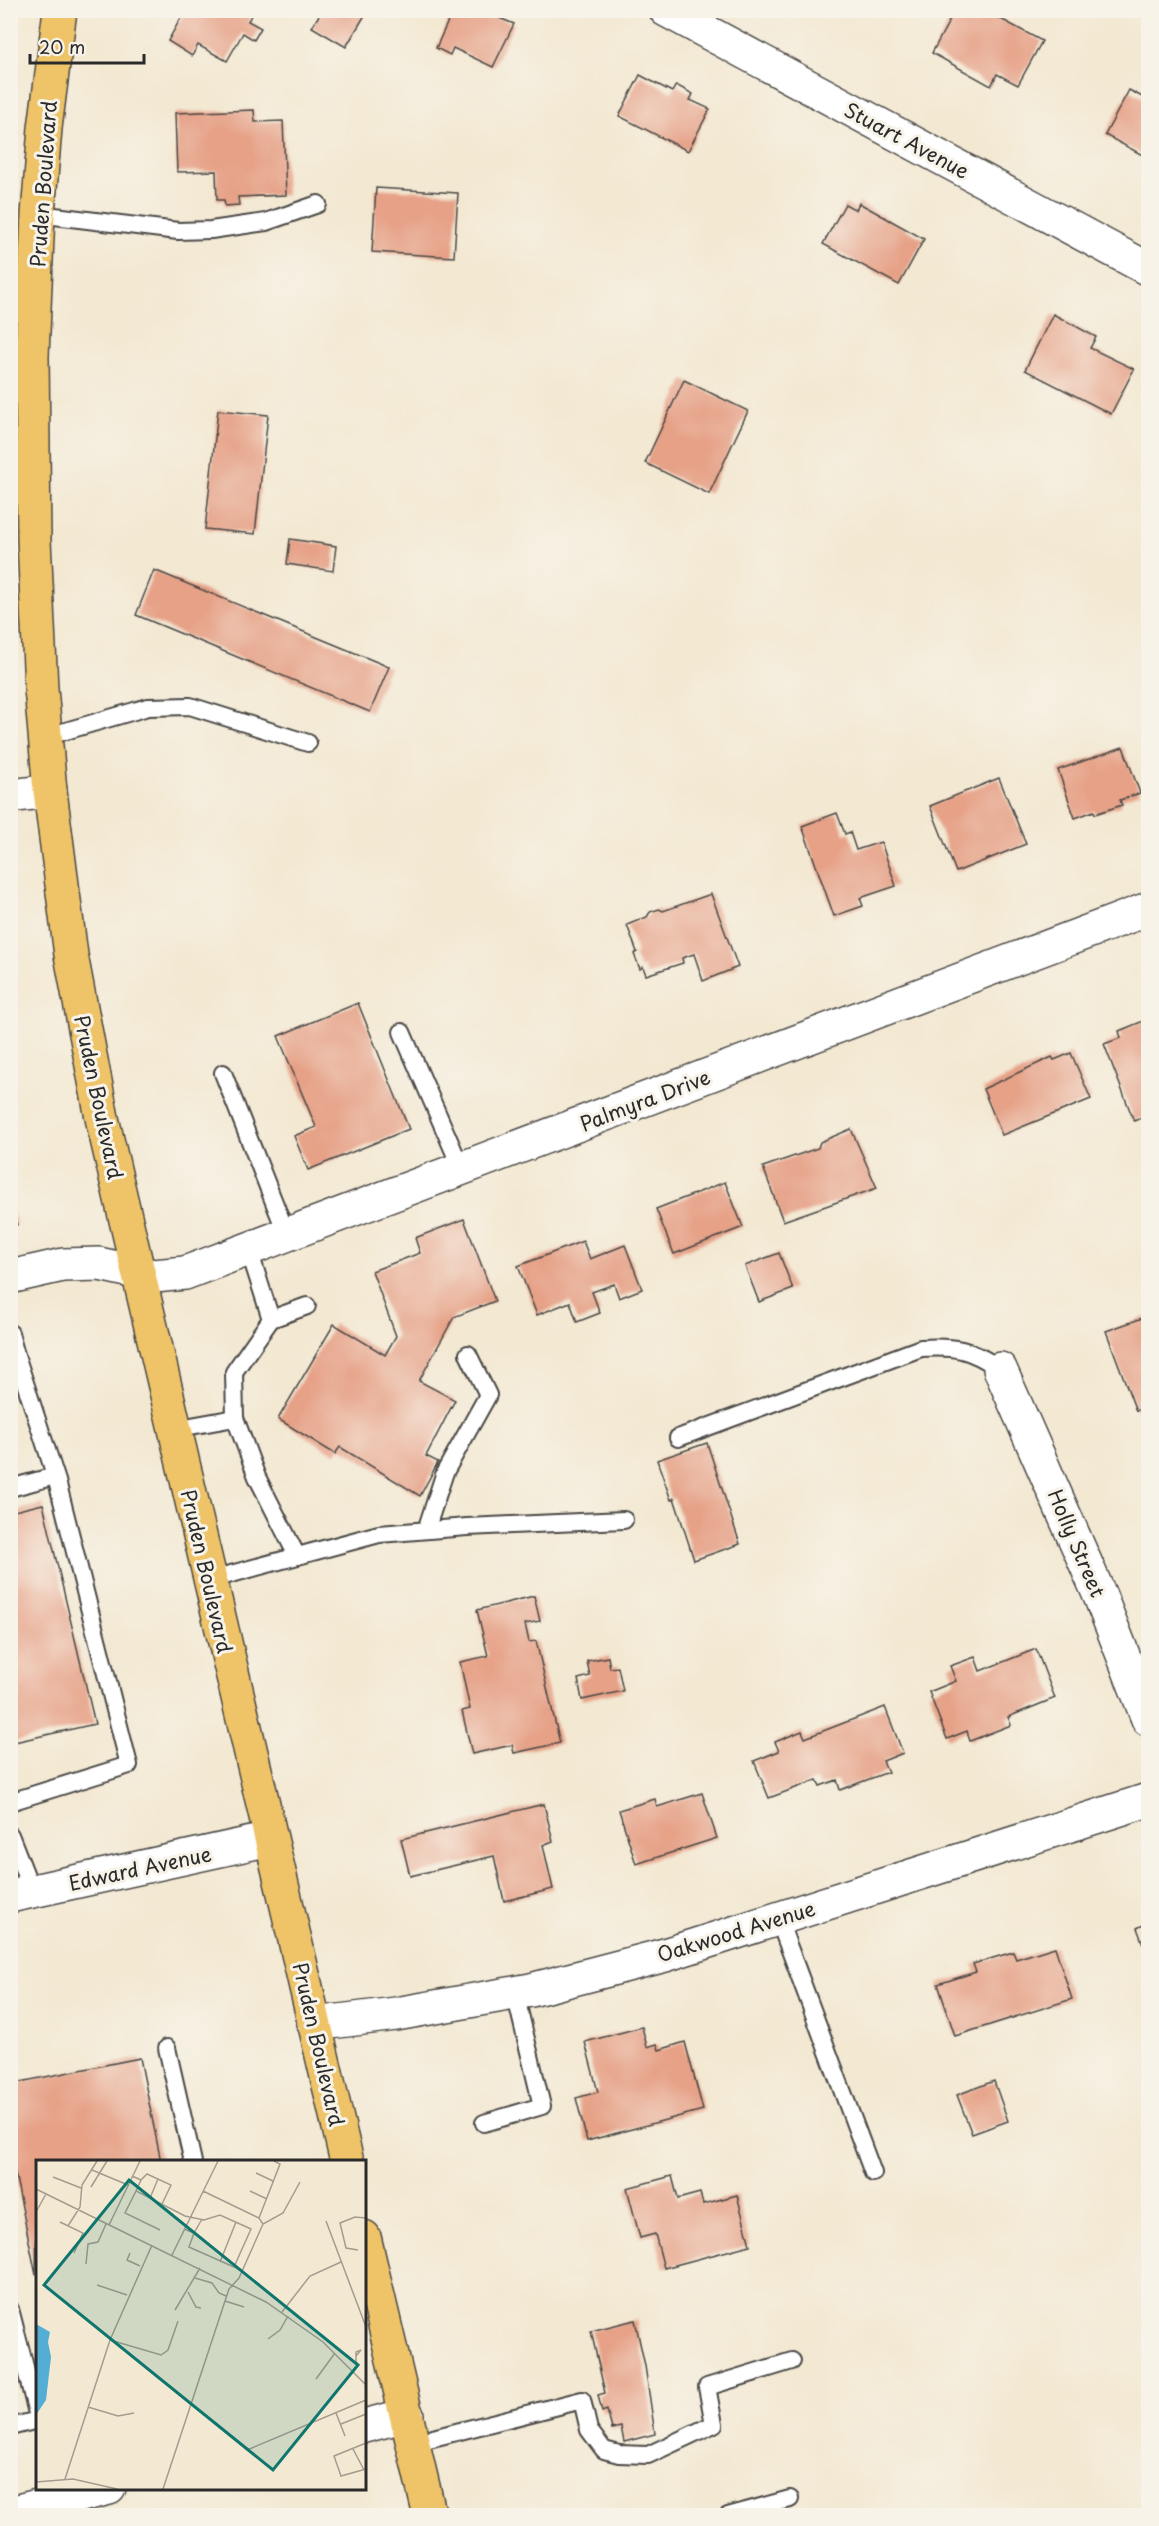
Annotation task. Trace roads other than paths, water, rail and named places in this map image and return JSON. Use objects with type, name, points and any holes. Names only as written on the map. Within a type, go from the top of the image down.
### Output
[{"type":"main road","name":"Pruden Boulevard","points":[[60,10],[45,128],[38,214],[32,356],[34,540],[45,737],[71,955],[102,1118],[347,2160]]},
{"type":"main road","points":[[366,2245],[430,2516]]},
{"type":"street","name":"Stuart Avenue","points":[[666,10],[1149,269]]},
{"type":"street","points":[[10,796],[50,791]]},
{"type":"street","name":"Palmyra Drive","points":[[10,1277],[63,1265],[99,1264],[154,1276],[186,1274],[1149,909]]},
{"type":"street","name":"Holly Street","points":[[1000,1369],[1100,1596],[1149,1719]]},
{"type":"street","name":"Oakwood Avenue","points":[[314,2024],[396,2014],[515,1992],[665,1954],[1149,1800]]},
{"type":"street","name":"Edward Avenue","points":[[21,1894],[270,1839]]},
{"type":"street","points":[[366,2426],[410,2429]]},
{"type":"street","points":[[30,2511],[102,2490]]},
{"type":"lane","points":[[38,214],[178,231],[211,230],[266,222],[318,204]]},
{"type":"lane","points":[[45,737],[148,707],[190,706],[308,743]]},
{"type":"lane","points":[[402,1032],[462,1170]]},
{"type":"lane","points":[[223,1073],[287,1235]]},
{"type":"lane","points":[[249,1250],[271,1318]]},
{"type":"lane","points":[[297,1556],[257,1477],[235,1418],[234,1372],[271,1318],[307,1306]]},
{"type":"lane","points":[[10,1333],[13,1352],[55,1476],[129,1765],[10,1802]]},
{"type":"lane","points":[[678,1438],[921,1348],[949,1346],[976,1353],[1000,1369]]},
{"type":"lane","points":[[426,1530],[445,1472],[488,1395],[468,1354]]},
{"type":"lane","points":[[174,1429],[235,1418]]},
{"type":"lane","points":[[10,1488],[55,1476]]},
{"type":"lane","points":[[209,1580],[379,1534],[624,1520]]},
{"type":"lane","points":[[10,1834],[21,1894]]},
{"type":"lane","points":[[778,1918],[873,2173]]},
{"type":"lane","points":[[484,2123],[542,2106],[515,1992]]},
{"type":"lane","points":[[167,2048],[193,2160]]},
{"type":"lane","points":[[10,2309],[36,2411]]},
{"type":"lane","points":[[410,2429],[582,2400],[589,2430],[604,2450],[619,2454],[648,2455],[714,2424],[707,2387],[792,2361]]},
{"type":"lane","points":[[10,2427],[36,2420]]},
{"type":"lane","points":[[728,2516],[790,2499]]}]
